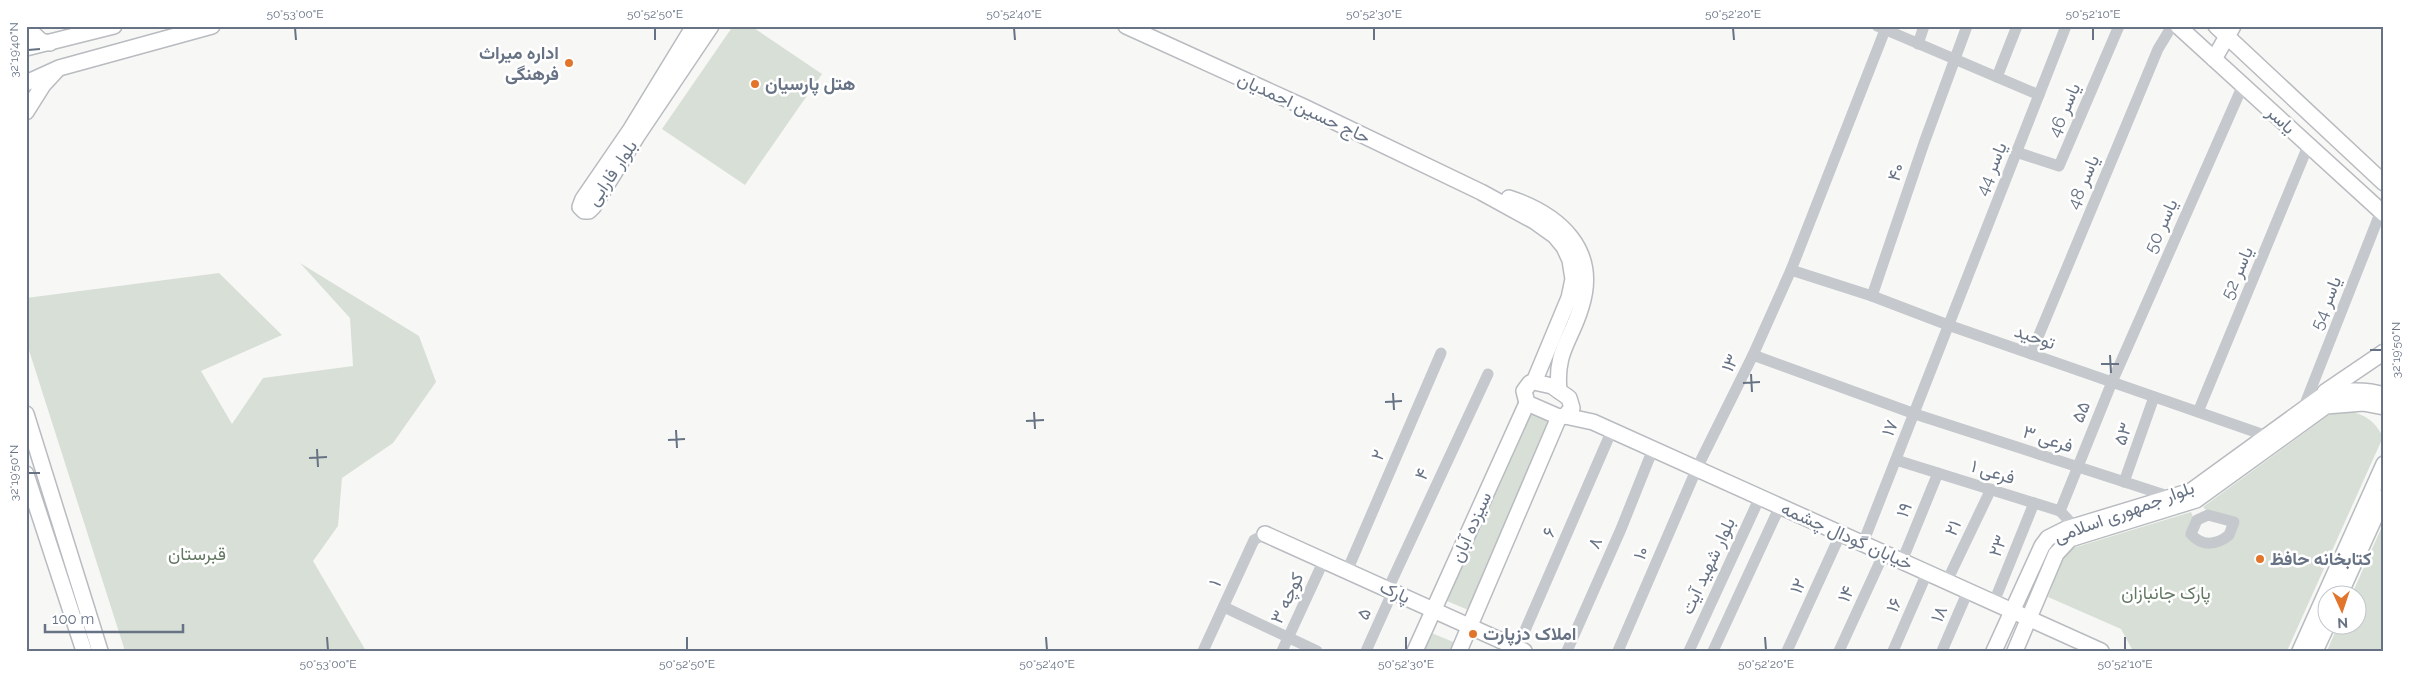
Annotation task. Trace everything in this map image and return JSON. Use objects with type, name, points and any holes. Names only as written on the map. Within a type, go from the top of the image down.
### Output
[{"type":"main road","points":[[26,48],[114,26]]},
{"type":"main road","points":[[26,83],[59,68],[212,26]]},
{"type":"main road","name":"بلوار فارابی","points":[[694,26],[634,133],[594,207],[584,211],[580,206],[583,199],[634,133],[711,26]]},
{"type":"main road","name":"حاج حسین احمدیان","points":[[1126,26],[1304,107],[1480,192],[1534,221],[1555,236],[1564,247],[1570,260],[1573,279],[1569,298],[1534,382]]},
{"type":"main road","name":"یاسر","points":[[2178,26],[2382,212]]},
{"type":"main road","points":[[26,27],[40,41],[50,43]]},
{"type":"main road","points":[[2214,59],[2225,30]]},
{"type":"main road","name":"یاسر","points":[[2225,30],[2384,183]]},
{"type":"main road","points":[[26,112],[43,85],[59,68]]},
{"type":"main road","points":[[2351,184],[2367,168]]},
{"type":"main road","name":"حاج حسین احمدیان","points":[[1480,192],[1511,199],[1535,209],[1568,233],[1579,249],[1584,262],[1586,276],[1585,294],[1558,364],[1559,390]]},
{"type":"main road","points":[[2308,404],[2384,352]]},
{"type":"main road","points":[[1534,382],[1547,384],[1559,390],[1593,422]]},
{"type":"main road","name":"سیزده آبان","points":[[1415,651],[1527,403],[1524,391],[1530,383],[1534,382]]},
{"type":"main road","name":"بلوار جمهوری اسلامی","points":[[1994,651],[2042,546],[2057,532],[2191,491],[2308,404],[2331,393],[2364,392],[2381,405]]},
{"type":"main road","points":[[1459,651],[1562,417],[1572,408],[1572,402]]},
{"type":"main road","points":[[1527,403],[1562,417],[1593,422]]},
{"type":"main road","name":"بلوار جمهوری اسلامی","points":[[2014,651],[2056,554],[2070,539],[2190,503],[2253,461],[2319,410],[2333,404],[2381,405]]},
{"type":"main road","points":[[26,414],[100,651]]},
{"type":"main road","name":"خیابان گودال چشمه","points":[[1593,422],[1840,535],[1863,543],[2101,651]]},
{"type":"main road","points":[[2300,651],[2384,464]]},
{"type":"main road","points":[[26,474],[84,651]]},
{"type":"main road","points":[[2345,584],[2384,497]]},
{"type":"main road","name":"پارک","points":[[1265,534],[1519,650]]},
{"type":"main road","points":[[2315,651],[2323,634]]},
{"type":"street","points":[[1918,44],[1924,26]]},
{"type":"street","name":"۴۰","points":[[1872,296],[1967,26]]},
{"type":"street","points":[[1997,77],[2017,26]]},
{"type":"street","name":"یاسر 44","points":[[1948,325],[2066,26]]},
{"type":"street","name":"یاسر 46","points":[[2016,152],[2059,166],[2119,26]]},
{"type":"street","name":"یاسر 48","points":[[2031,354],[2158,48],[2172,26]]},
{"type":"street","points":[[1881,28],[2039,95]]},
{"type":"street","name":"۱۳","points":[[1697,468],[1791,270],[1881,28]]},
{"type":"street","name":"یاسر 50","points":[[2112,382],[2243,85]]},
{"type":"street","name":"یاسر 52","points":[[2198,412],[2308,146]]},
{"type":"street","name":"یاسر 54","points":[[2308,404],[2382,212]]},
{"type":"street","name":"توحید","points":[[1791,270],[1872,296],[1948,325],[2267,436]]},
{"type":"street","name":"۱۷","points":[[1863,543],[1915,414],[1948,325]]},
{"type":"street","name":"۲","points":[[1347,571],[1441,353]]},
{"type":"street","name":"فرعی ۳","points":[[1752,355],[1915,414],[2171,497]]},
{"type":"street","name":"۴","points":[[1391,590],[1488,374]]},
{"type":"street","name":"۵۵","points":[[2060,511],[2112,382]]},
{"type":"street","name":"۵۳","points":[[2124,482],[2154,397]]},
{"type":"street","name":"۶","points":[[1519,650],[1612,430]]},
{"type":"street","name":"۸","points":[[1567,651],[1621,529],[1653,448]]},
{"type":"street","name":"فرعی ۱","points":[[1896,460],[2060,511],[2074,526]]},
{"type":"street","name":"۱۰","points":[[1618,651],[1697,468]]},
{"type":"street","name":"۱۹","points":[[1902,561],[1938,473]]},
{"type":"street","name":"۲۱","points":[[1947,581],[1991,489]]},
{"type":"street","name":"بلوار شهید آیت","points":[[1689,651],[1760,497]]},
{"type":"street","name":"۲۳","points":[[1994,602],[2034,502]]},
{"type":"street","points":[[2190,503],[2202,517]]},
{"type":"street","points":[[1713,651],[1780,506]]},
{"type":"street","name":"۱","points":[[1203,651],[1254,540],[1265,534]]},
{"type":"street","name":"۱۲","points":[[1787,651],[1840,535]]},
{"type":"street","name":"۱۴","points":[[1839,651],[1884,553]]},
{"type":"street","name":"کوچه ۳","points":[[1282,651],[1324,560]]},
{"type":"street","name":"۱۶","points":[[1893,651],[1928,572]]},
{"type":"street","name":"۵","points":[[1366,651],[1391,590]]},
{"type":"street","name":"۱۸","points":[[1942,651],[1968,591]]},
{"type":"street","points":[[1224,607],[1317,651]]},
{"type":"green space","points":[[733,26],[751,26],[822,74],[745,185],[662,129]]},
{"type":"green space","name":"قبرستان","points":[[300,263],[419,336],[436,382],[393,443],[342,478],[338,526],[313,561],[366,651],[125,651],[26,341],[26,298],[219,273],[282,335],[201,371],[232,424],[263,378],[353,366],[350,318]]},
{"type":"green space","points":[[1529,411],[1555,423],[1473,612],[1447,601]]},
{"type":"green space","name":"پارک جانبازان","points":[[2347,411],[2369,419],[2383,437],[2287,651],[2133,651],[2121,629],[2048,597],[2063,558],[2073,548],[2191,512],[2194,519],[2188,537],[2206,547],[2236,525],[2207,511],[2203,507],[2329,415]]},
{"type":"green space","points":[[2384,522],[2384,651],[2327,651],[2334,634],[2368,634],[2368,584],[2356,584]]},
{"type":"green space","points":[[1429,632],[1456,643],[1453,651],[1421,651]]},
{"type":"place","name":"اداره میراث فرهنگی","points":[[569,63]]},
{"type":"place","name":"هتل پارسیان","points":[[755,84]]},
{"type":"place","name":"کتابخانه حافظ","points":[[2260,559]]},
{"type":"place","name":"املاک دزپارت","points":[[1473,634]]}]
